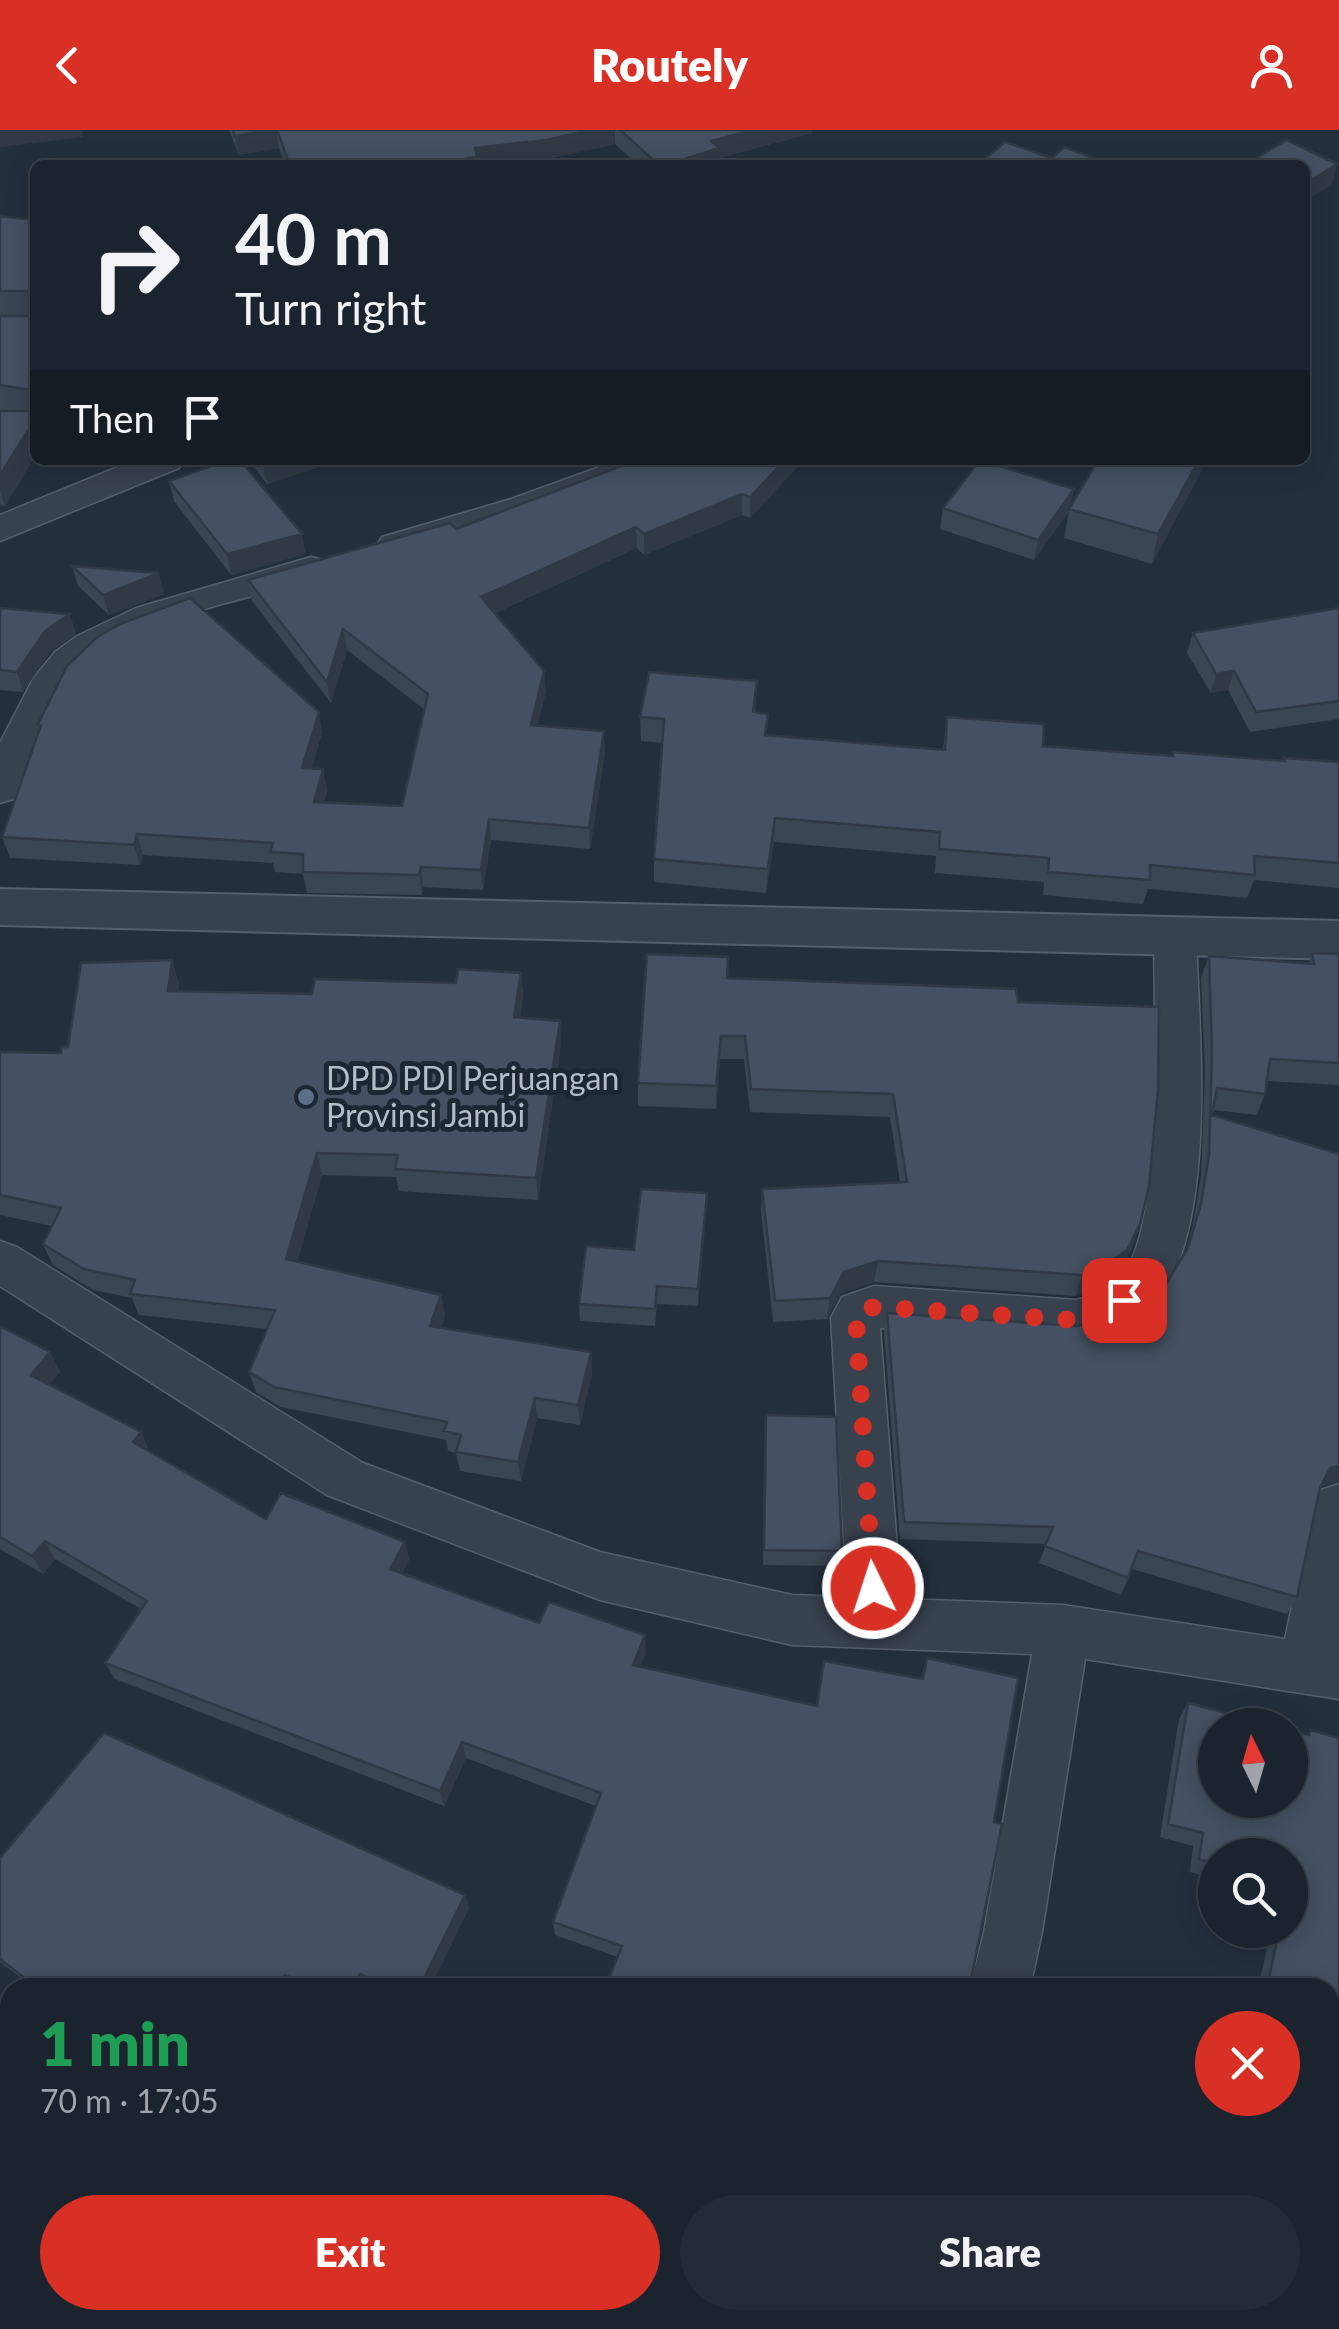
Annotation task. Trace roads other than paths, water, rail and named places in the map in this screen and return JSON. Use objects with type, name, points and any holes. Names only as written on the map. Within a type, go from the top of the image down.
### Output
[{"type":"street","points":[[0,528],[154,465]]},
{"type":"street","points":[[0,789],[49,686],[68,661],[88,647],[155,616],[521,508],[639,465]]},
{"type":"street","points":[[0,907],[1339,940]]},
{"type":"street","points":[[876,1626],[856,1318],[859,1312],[874,1307],[1076,1320],[1106,1314],[1142,1286],[1159,1252],[1174,1167],[1175,936]]},
{"type":"street","points":[[0,1262],[345,1479],[600,1576],[792,1620],[1063,1630],[1322,1670],[1339,1507]]},
{"type":"street","points":[[1002,1978],[1063,1630]]},
{"type":"place","name":"DPD PDI Perjuangan Provinsi Jambi","points":[[306,1097]]}]
